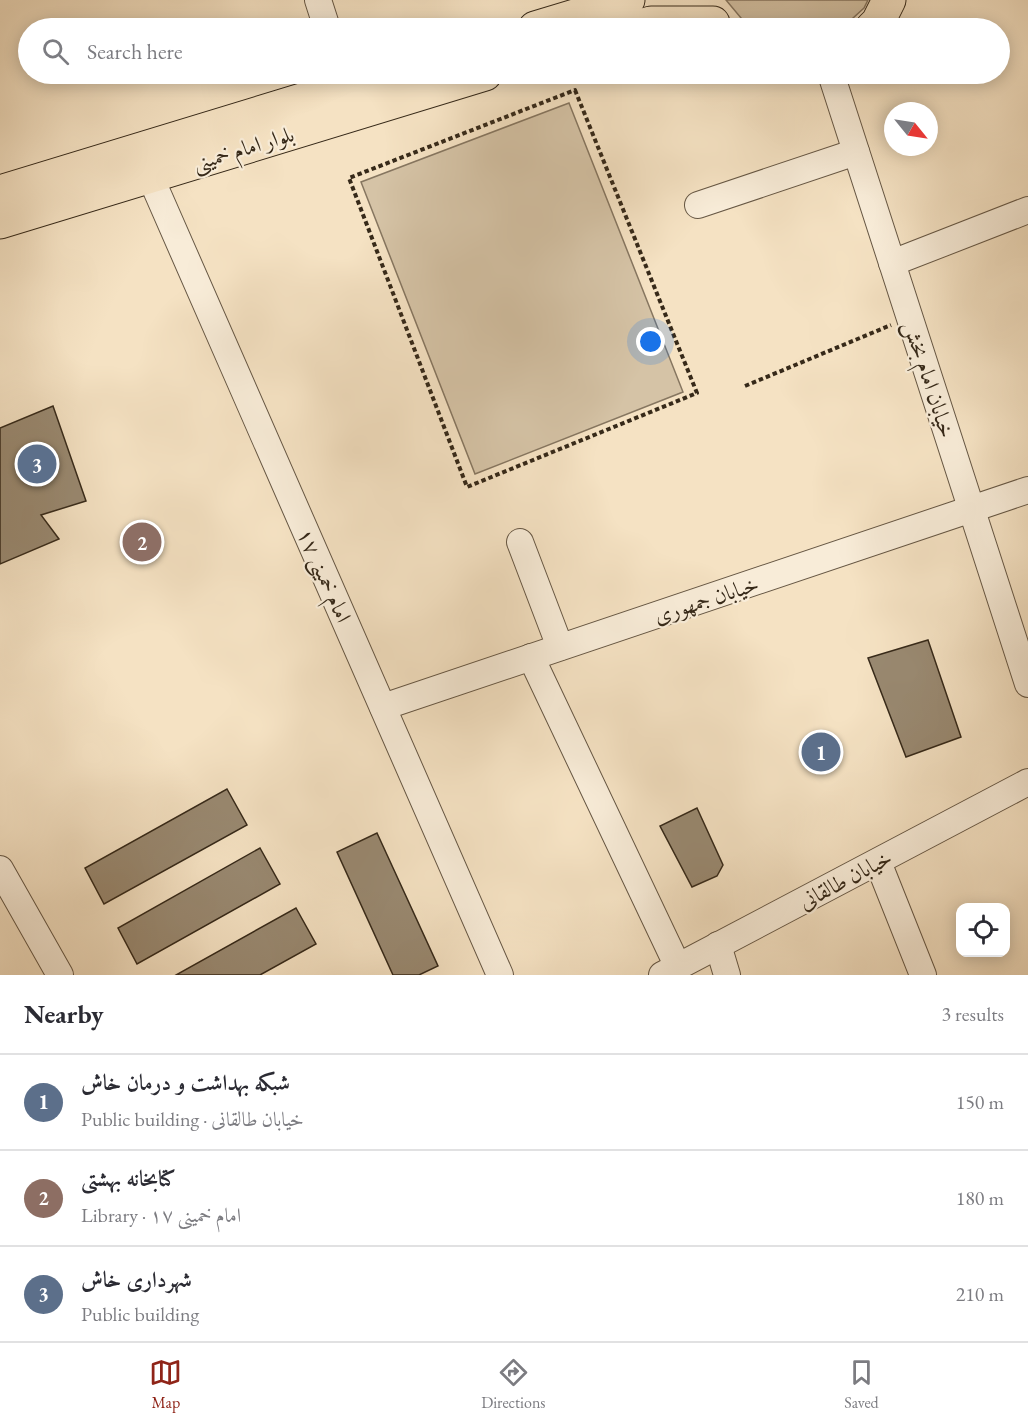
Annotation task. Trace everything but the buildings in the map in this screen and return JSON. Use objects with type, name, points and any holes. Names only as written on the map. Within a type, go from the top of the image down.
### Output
[{"type":"main road","points":[[568,18],[628,0]]},
{"type":"main road","points":[[880,18],[889,0]]},
{"type":"main road","name":"بلوار امام خمینی","points":[[0,192],[332,84]]},
{"type":"main road","name":"بلوار امام خمینی","points":[[0,222],[452,84]]},
{"type":"street","points":[[318,0],[324,18]]},
{"type":"street","name":"خیابان امام بخش","points":[[834,84],[1028,684]]},
{"type":"street","points":[[698,205],[856,152]]},
{"type":"street","name":"امام خمینی ۱۷","points":[[150,176],[500,975]]},
{"type":"street","points":[[892,263],[1028,210]]},
{"type":"street","name":"خیابان جمهوری","points":[[383,706],[1028,490]]},
{"type":"street","points":[[520,542],[561,647]]},
{"type":"street","points":[[531,657],[670,971]]},
{"type":"street","name":"خیابان طالقانی","points":[[670,971],[1028,782]]},
{"type":"street","points":[[878,862],[923,975]]},
{"type":"street","points":[[0,869],[60,975]]},
{"type":"street","points":[[718,945],[727,975]]},
{"type":"path","points":[[575,90],[696,393],[467,487],[349,178],[575,90]]},
{"type":"path","points":[[745,386],[910,318]]},
{"type":"shaded area","points":[[726,0],[868,0],[864,8],[853,18],[741,18]]},
{"type":"shaded area","points":[[569,103],[683,392],[475,474],[361,182]]},
{"type":"place","name":"شهرداری خاش","points":[[37,464]]},
{"type":"place","name":"کتابخانه بهشتی","points":[[142,542]]},
{"type":"place","name":"شبکه بهداشت و درمان خاش","points":[[821,752]]}]
